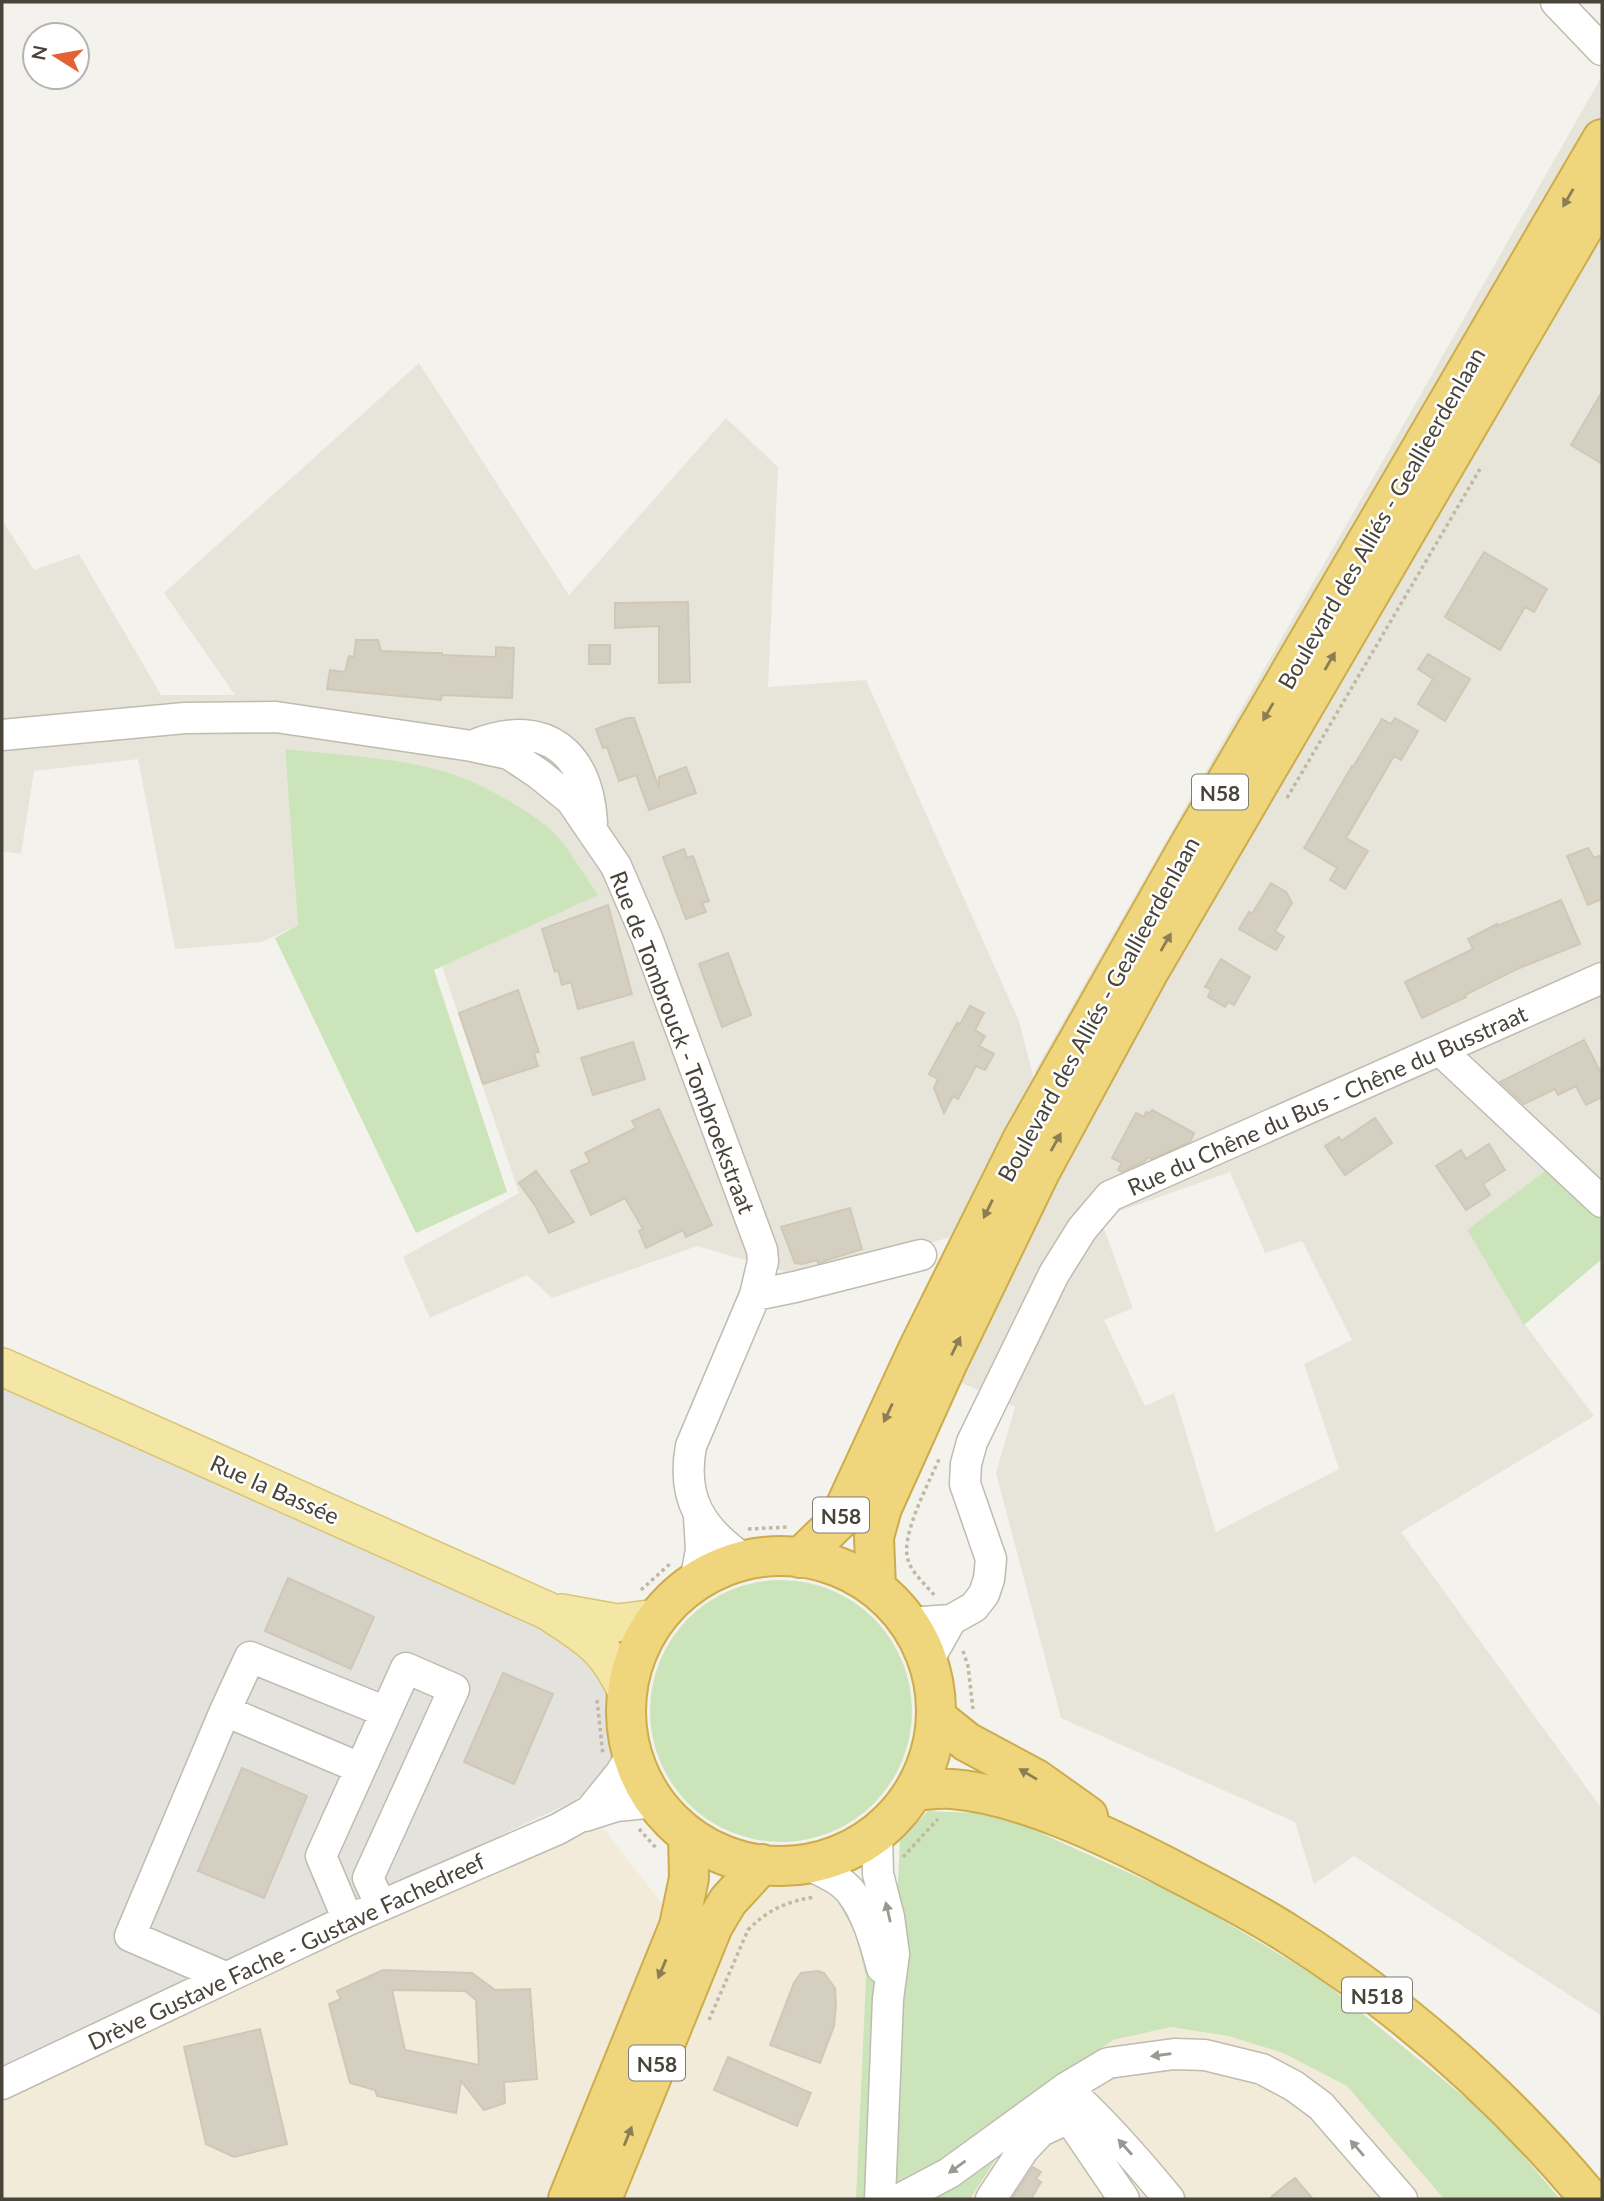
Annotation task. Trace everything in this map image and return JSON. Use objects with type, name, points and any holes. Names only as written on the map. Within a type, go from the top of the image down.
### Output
[{"type":"highway","name":"Boulevard des Alliés - Geallieerdenlaan","points":[[794,1543],[839,1520],[918,1349],[1022,1140],[1186,851],[1602,139]]},
{"type":"highway","name":"Boulevard des Alliés - Geallieerdenlaan","points":[[876,1588],[874,1537],[882,1508],[912,1482],[948,1362],[1040,1172],[1148,973],[1602,196]]},
{"type":"highway","points":[[794,1543],[876,1588],[893,1602],[909,1623],[928,1661],[933,1680],[937,1718],[928,1760],[933,1790],[877,1833],[835,1857],[807,1864],[762,1864],[721,1855],[674,1825],[656,1802],[632,1755],[626,1721],[612,1694],[639,1652],[647,1605],[674,1599],[695,1582],[745,1560],[779,1556],[794,1543]]},
{"type":"highway","name":"N518","points":[[937,1718],[967,1742],[1037,1779],[1122,1844]]},
{"type":"highway","name":"N518","points":[[933,1790],[992,1797],[1051,1814],[1122,1844],[1288,1933],[1356,1979],[1430,2036],[1501,2100],[1544,2144],[1590,2199]]},
{"type":"highway","name":"N58","points":[[568,2199],[679,1926],[689,1878],[688,1835]]},
{"type":"highway","name":"N58","points":[[602,2199],[713,1926],[728,1900],[762,1864]]},
{"type":"main road","name":"Rue la Bassée","points":[[2,1367],[548,1611],[602,1650],[616,1667],[612,1694]]},
{"type":"main road","name":"Rue la Bassée","points":[[548,1611],[617,1623],[647,1605]]},
{"type":"street","points":[[1556,2],[1602,50]]},
{"type":"street","name":"Rue de Tombrouck - Tombroekstraat","points":[[2,735],[185,718],[276,717],[509,754],[571,800],[616,866],[647,938],[758,1236],[764,1261],[755,1295],[691,1446],[688,1480],[705,1529],[695,1582]]},
{"type":"street","name":"Rue du Chêne du Bus - Chêne du Busstraat","points":[[928,1661],[951,1620],[974,1607],[984,1594],[989,1579],[991,1559],[965,1483],[972,1442],[1054,1274],[1082,1229],[1110,1196],[1602,978]]},
{"type":"street","points":[[1440,1050],[1602,1202]]},
{"type":"street","points":[[755,1295],[921,1255]]},
{"type":"street","points":[[705,1529],[745,1560]]},
{"type":"street","points":[[909,1623],[951,1620]]},
{"type":"street","points":[[225,1977],[130,1936],[250,1657],[386,1712]]},
{"type":"street","points":[[348,1920],[321,1856],[406,1668],[454,1689],[368,1878],[381,1906]]},
{"type":"street","points":[[225,1711],[360,1768]]},
{"type":"street","name":"Drève Gustave Fache - Gustave Fachedreef","points":[[2,2084],[348,1920],[558,1829],[613,1796],[632,1755]]},
{"type":"street","points":[[613,1796],[656,1802]]},
{"type":"street","points":[[877,1833],[878,1874],[889,1917],[894,1954],[888,2000],[888,2199],[949,2173],[1011,2127],[1072,2102]]},
{"type":"street","points":[[807,1864],[848,1889],[861,1909],[871,1931],[888,2000]]},
{"type":"street","points":[[991,2199],[1023,2150],[1108,2063],[1174,2054],[1205,2055],[1262,2069],[1294,2086],[1321,2106],[1402,2199]]},
{"type":"street","points":[[1072,2102],[1112,2193]]},
{"type":"street","points":[[1072,2102],[1131,2153],[1169,2199]]},
{"type":"path","points":[[1282,807],[1463,498]]},
{"type":"path","points":[[912,1482],[908,1562],[951,1620],[968,1666],[973,1714],[967,1742]]},
{"type":"path","points":[[647,1605],[657,1578],[685,1544],[705,1529],[738,1529],[794,1543]]},
{"type":"path","points":[[612,1694],[604,1772],[621,1819],[643,1832],[655,1845],[668,1871],[689,1878]]},
{"type":"path","points":[[878,1874],[913,1849],[934,1825],[933,1790]]},
{"type":"path","points":[[709,2021],[747,1930],[758,1920],[792,1901],[837,1894],[848,1889]]},
{"type":"shaded area","points":[[1602,76],[1602,1213],[1467,1230],[1525,1325],[1594,1416],[1401,1532],[1602,1809],[1602,2016],[1354,1856],[1314,1884],[1295,1822],[1061,1718],[996,1473],[1015,1407],[960,1382],[1071,1151],[1035,1071]],"holes":[[[1230,1172],[1265,1253],[1302,1241],[1352,1340],[1304,1364],[1339,1469],[1216,1532],[1174,1393],[1145,1406],[1104,1320],[1133,1308],[1100,1218]]]},
{"type":"shaded area","points":[[419,363],[569,595],[726,418],[778,467],[768,687],[866,680],[1019,1021],[1035,1083],[955,1236],[803,1277],[697,1246],[552,1298],[527,1275],[430,1318],[403,1257],[519,1193],[442,966],[597,895],[285,749],[298,925],[262,942],[175,949],[138,759],[34,771],[21,854],[2,851],[2,520],[34,570],[79,554],[161,695],[235,695],[164,593]]},
{"type":"shaded area","points":[[2,1379],[573,1634],[607,1678],[613,1747],[609,1770],[602,1781],[572,1802],[2,2068]]},
{"type":"shaded area","points":[[590,1811],[664,1906],[546,2199],[2,2199],[2,2101]]},
{"type":"shaded area","points":[[790,1880],[818,1886],[838,1902],[856,1935],[866,1977],[856,2199],[618,2199],[729,1933],[765,1887]]},
{"type":"shaded area","points":[[1171,2027],[1228,2036],[1283,2053],[1347,2086],[1444,2199],[970,2199],[1003,2148],[993,2122],[1113,2040]]},
{"type":"green space","points":[[285,749],[409,763],[449,773],[474,783],[516,805],[551,830],[569,851],[598,895],[434,970],[507,1192],[416,1233],[275,938],[298,925]]},
{"type":"green space","points":[[1552,1166],[1602,1213],[1602,1259],[1524,1325],[1467,1230]]},
{"type":"green space","points":[[768,1580],[794,1580],[819,1585],[843,1595],[874,1618],[897,1649],[907,1673],[912,1711],[907,1749],[897,1773],[874,1804],[843,1827],[819,1837],[794,1842],[768,1842],[743,1837],[719,1827],[688,1804],[665,1773],[655,1749],[650,1724],[650,1698],[655,1673],[665,1649],[688,1618],[719,1595],[743,1585]]},
{"type":"green space","points":[[928,1811],[998,1814],[1187,1899],[1319,1978],[1494,2121],[1560,2199],[1444,2199],[1347,2086],[1283,2053],[1228,2036],[1171,2027],[1113,2040],[994,2122],[1003,2148],[970,2199],[856,2199],[866,1977],[856,1935],[838,1902],[898,1883],[900,1840]]},
{"type":"building","points":[[1602,392],[1602,464],[1571,445]]},
{"type":"building","points":[[1484,552],[1547,589],[1534,612],[1525,607],[1500,650],[1445,617]]},
{"type":"building","points":[[688,602],[690,682],[659,683],[659,626],[615,628],[615,603]]},
{"type":"building","points":[[356,640],[378,640],[381,651],[442,655],[496,657],[496,647],[514,648],[512,698],[442,695],[441,700],[327,689],[330,670],[345,672],[349,656],[354,657]]},
{"type":"building","points":[[589,645],[610,645],[610,664],[589,664]]},
{"type":"building","points":[[1428,654],[1470,679],[1445,721],[1418,704],[1433,679],[1418,669]]},
{"type":"building","points":[[634,718],[659,788],[659,777],[686,767],[696,793],[649,810],[636,775],[619,781],[607,747],[603,748],[596,729]]},
{"type":"building","points":[[1395,718],[1418,731],[1401,760],[1394,756],[1346,838],[1368,851],[1345,889],[1330,880],[1337,868],[1304,848],[1382,719],[1391,724]]},
{"type":"building","points":[[1588,848],[1594,858],[1602,855],[1602,899],[1588,905],[1567,856]]},
{"type":"building","points":[[684,849],[687,858],[693,856],[709,901],[702,903],[706,912],[686,919],[663,857]]},
{"type":"building","points":[[1271,883],[1286,892],[1292,903],[1275,931],[1284,937],[1276,950],[1239,929],[1249,912],[1252,914]]},
{"type":"building","points":[[1561,900],[1580,944],[1517,969],[1422,1018],[1405,982],[1473,949],[1468,939],[1497,924]]},
{"type":"building","points":[[608,905],[632,994],[578,1009],[571,982],[562,985],[558,970],[555,972],[542,929]]},
{"type":"building","points":[[728,953],[751,1015],[722,1027],[699,964]]},
{"type":"building","points":[[1221,959],[1250,977],[1234,1005],[1228,1002],[1225,1007],[1208,997],[1211,989],[1205,987]]},
{"type":"building","points":[[518,990],[539,1052],[534,1053],[538,1066],[483,1084],[459,1013]]},
{"type":"building","points":[[970,1006],[984,1013],[975,1030],[985,1036],[979,1046],[994,1054],[985,1070],[976,1066],[958,1099],[953,1096],[944,1113],[934,1088],[938,1079],[929,1074],[957,1023],[960,1024]]},
{"type":"building","points":[[1584,1040],[1602,1075],[1602,1097],[1586,1105],[1576,1086],[1558,1095],[1555,1089],[1524,1104],[1500,1082]]},
{"type":"building","points":[[633,1042],[645,1079],[593,1095],[581,1058]]},
{"type":"building","points":[[659,1109],[712,1225],[686,1237],[683,1230],[646,1248],[639,1231],[643,1229],[625,1198],[591,1215],[571,1171],[590,1162],[585,1153],[636,1128],[632,1121]]},
{"type":"building","points":[[1152,1110],[1194,1133],[1190,1142],[1151,1159],[1148,1157],[1122,1172],[1118,1170],[1122,1163],[1112,1158],[1136,1113],[1144,1117],[1146,1112],[1150,1113]]},
{"type":"building","points":[[1375,1118],[1392,1143],[1345,1175],[1325,1146],[1339,1137],[1341,1141]]},
{"type":"building","points":[[1489,1144],[1505,1170],[1483,1184],[1490,1195],[1466,1210],[1436,1166],[1461,1150],[1466,1159]]},
{"type":"building","points":[[536,1171],[574,1222],[549,1233],[536,1207],[519,1183]]},
{"type":"building","points":[[850,1208],[862,1249],[818,1263],[817,1260],[795,1263],[781,1227]]},
{"type":"building","points":[[288,1578],[374,1617],[351,1669],[265,1631]]},
{"type":"building","points":[[503,1673],[553,1694],[514,1784],[464,1762]]},
{"type":"building","points":[[242,1768],[307,1796],[264,1898],[198,1871]]},
{"type":"building","points":[[383,1970],[472,1973],[495,1990],[530,1989],[537,2079],[504,2082],[505,2103],[484,2110],[461,2081],[456,2113],[377,2096],[375,2090],[350,2083],[329,2004],[341,1999],[337,1991]],"holes":[[[392,1990],[465,1991],[476,2000],[479,2065],[405,2050]]]},
{"type":"building","points":[[801,1973],[824,1973],[835,1988],[836,2005],[834,2026],[820,2063],[770,2045],[794,1983]]},
{"type":"building","points":[[260,2029],[287,2144],[234,2157],[206,2144],[184,2047]]},
{"type":"building","points":[[728,2057],[811,2093],[797,2126],[714,2090]]},
{"type":"building","points":[[1033,2167],[1041,2172],[1036,2179],[1041,2182],[1031,2199],[1012,2199]]},
{"type":"building","points":[[1295,2178],[1313,2199],[1269,2199],[1287,2184]]}]
